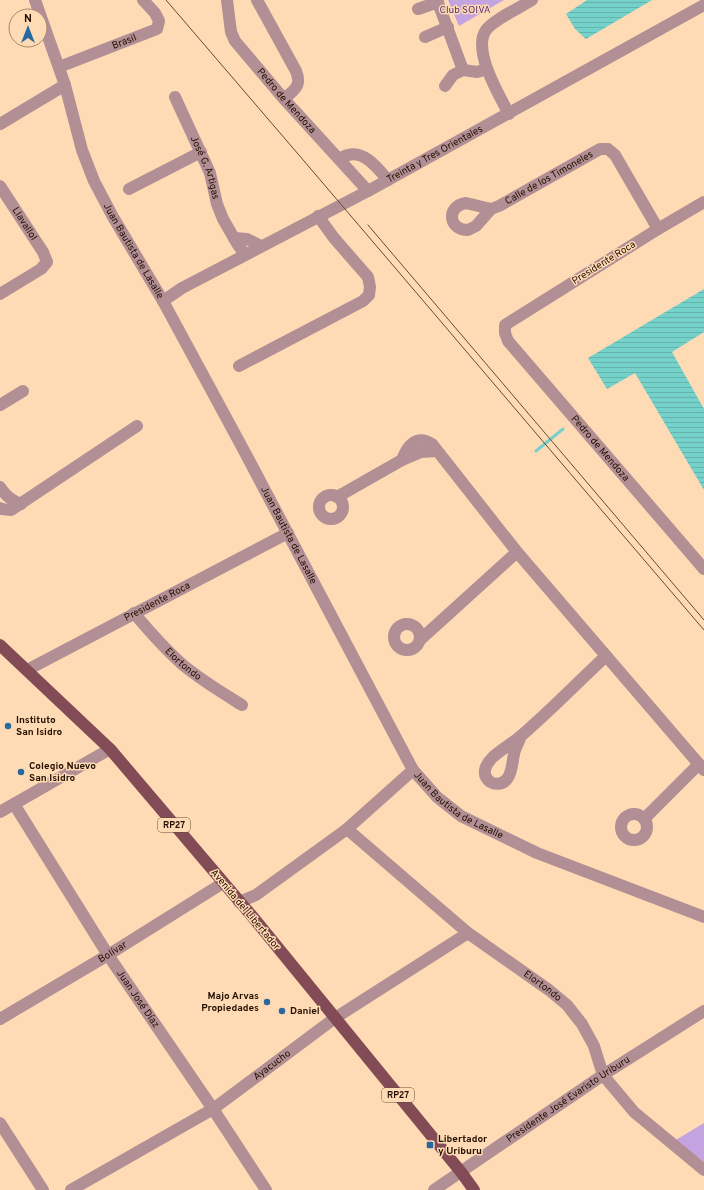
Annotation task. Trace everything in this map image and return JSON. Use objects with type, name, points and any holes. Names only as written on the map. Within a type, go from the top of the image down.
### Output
[{"type":"main road","name":"Avenida del Libertador","points":[[0,645],[110,749],[335,1018],[461,1172],[474,1190]]},
{"type":"street","name":"Juan Bautista de Lasalle","points":[[35,0],[65,85],[82,150],[94,181],[113,217],[163,301],[413,770],[436,797],[462,816],[537,852],[704,917]]},
{"type":"street","name":"Brasil","points":[[59,67],[157,28],[159,21],[155,13],[143,0]]},
{"type":"street","name":"Pedro de Mendoza","points":[[228,0],[231,32],[235,41],[368,191]]},
{"type":"street","points":[[257,0],[299,79],[298,85],[284,98]]},
{"type":"street","points":[[509,114],[487,69],[483,53],[482,40],[486,30],[493,23],[532,0]]},
{"type":"street","points":[[418,9],[438,1],[463,70]]},
{"type":"street","name":"Treinta y Tres Orientales","points":[[163,301],[182,288],[368,191],[704,5]]},
{"type":"street","points":[[425,37],[448,27]]},
{"type":"street","points":[[444,86],[453,75],[463,70],[477,72],[487,69]]},
{"type":"street","points":[[0,124],[65,85]]},
{"type":"street","name":"José G. Artigas","points":[[175,97],[210,173],[217,204],[223,219],[245,254]]},
{"type":"street","name":"Calle de los Timoneles","points":[[491,210],[600,149],[608,149],[615,155],[658,229]]},
{"type":"street","points":[[129,189],[201,152]]},
{"type":"street","points":[[339,159],[349,154],[360,155],[373,163],[388,180]]},
{"type":"street","name":"Llavallol","points":[[0,186],[43,252],[47,262],[41,269],[0,294]]},
{"type":"street","name":"Presidente Roca","points":[[504,325],[704,202]]},
{"type":"street","points":[[239,366],[363,301],[368,295],[370,287],[368,277],[334,238],[318,216]]},
{"type":"street","points":[[234,238],[247,239],[261,246]]},
{"type":"street","name":"Pedro de Mendoza","points":[[504,325],[508,341],[704,568]]},
{"type":"street","points":[[0,405],[24,391]]},
{"type":"street","points":[[0,508],[2,510],[11,510],[137,426]]},
{"type":"street","points":[[337,497],[402,460],[405,449],[409,444],[419,441],[427,441],[432,444],[517,552],[701,767],[644,819]]},
{"type":"street","points":[[2,493],[11,500],[21,504]]},
{"type":"street","name":"Presidente Roca","points":[[26,670],[288,533]]},
{"type":"street","points":[[421,639],[517,552]]},
{"type":"street","name":"Elortondo","points":[[134,613],[157,640],[183,665],[211,686],[242,705]]},
{"type":"street","points":[[521,736],[606,656]]},
{"type":"street","points":[[0,812],[110,749]]},
{"type":"street","points":[[239,902],[256,895],[347,829],[413,770]]},
{"type":"street","name":"Juan José Díaz","points":[[14,804],[108,955],[213,1109],[266,1190]]},
{"type":"street","name":"Elortondo","points":[[347,829],[468,933],[550,990],[567,1005],[585,1029],[594,1046],[603,1075],[634,1112],[704,1170]]},
{"type":"street","name":"Bolívar","points":[[0,1019],[108,955],[223,883]]},
{"type":"street","name":"Ayacucho","points":[[71,1190],[213,1109],[335,1018],[468,933]]},
{"type":"street","name":"Presidente José Evaristo Uriburu","points":[[434,1190],[603,1075],[704,1011]]},
{"type":"street","points":[[0,1123],[43,1190]]},
{"type":"green space","name":"Club SOIVA","points":[[448,0],[504,0],[459,26]]},
{"type":"green space","points":[[704,1123],[704,1162],[674,1141]]},
{"type":"water","points":[[587,0],[652,0],[586,39],[575,29],[566,14]]},
{"type":"water","points":[[704,289],[704,332],[672,352],[704,409],[704,490],[635,373],[607,389],[588,358]]},
{"type":"waterway","points":[[536,451],[563,429]]},
{"type":"tram line","points":[[166,0],[704,630]]},
{"type":"tram line","points":[[368,225],[704,620]]},
{"type":"place","name":"Instituto San Isidro","points":[[8,726]]},
{"type":"place","name":"Colegio Nuevo San Isidro","points":[[21,772]]},
{"type":"place","name":"Majo Arvas Propiedades","points":[[267,1002]]},
{"type":"place","name":"Daniel","points":[[282,1011]]},
{"type":"place","name":"Libertador y Uriburu","points":[[430,1145]]}]
